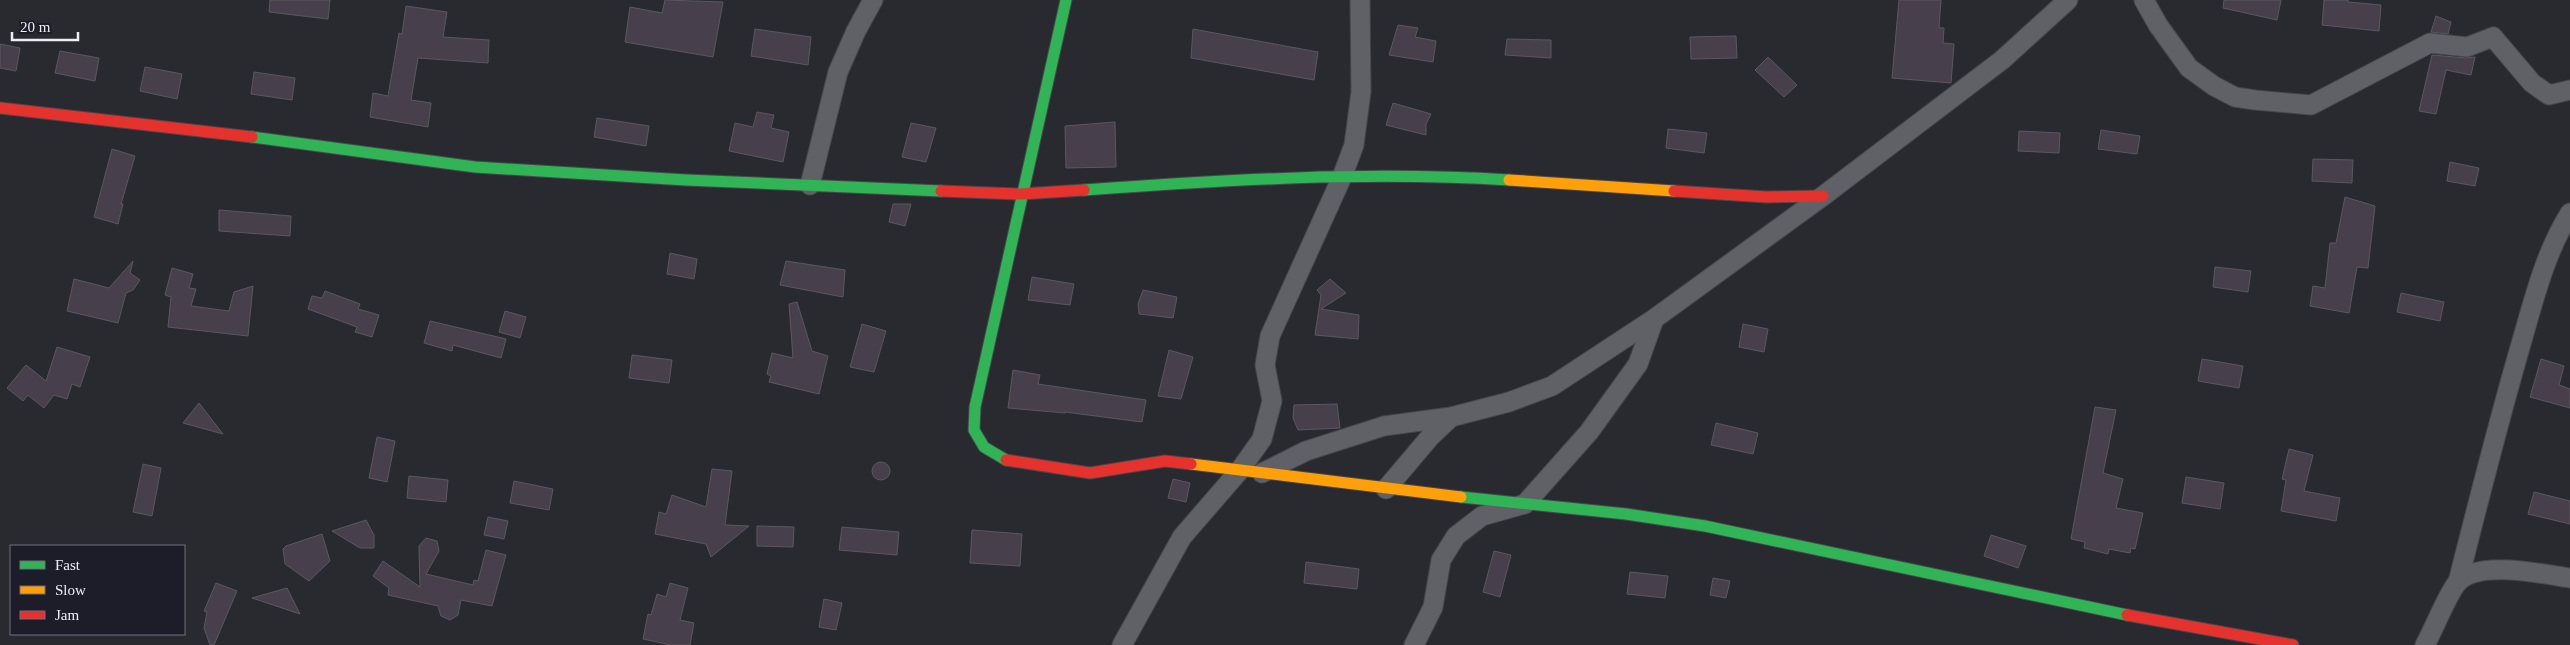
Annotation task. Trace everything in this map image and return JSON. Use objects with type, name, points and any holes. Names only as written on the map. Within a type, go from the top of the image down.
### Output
[{"type":"street","points":[[810,185],[838,72],[856,31],[873,0]]},
{"type":"street","points":[[1066,0],[1021,194],[975,407],[974,430],[984,448],[1002,459],[1090,473],[1166,461],[1386,489],[1626,514],[1705,526],[2100,610],[2293,645]]},
{"type":"street","points":[[1122,645],[1182,537],[1240,470],[1262,438],[1272,401],[1265,365],[1270,336],[1342,177],[1354,145],[1361,92],[1360,0]]},
{"type":"street","points":[[1262,473],[1306,451],[1384,426],[1451,417],[1509,402],[1552,386],[1654,319],[1823,196],[2002,60],[2068,0]]},
{"type":"street","points":[[2144,0],[2158,25],[2189,68],[2214,86],[2235,96],[2311,105],[2430,43],[2467,46],[2493,37],[2532,83],[2543,91],[2549,95],[2570,90]]},
{"type":"street","points":[[0,108],[268,139],[475,167],[810,185],[1021,194],[1222,180],[1458,177],[1766,197],[1823,196]]},
{"type":"street","points":[[2425,645],[2458,582],[2504,404],[2540,278],[2549,254],[2570,213]]},
{"type":"street","points":[[1414,645],[1432,607],[1441,560],[1456,536],[1482,516],[1525,504],[1589,432],[1638,364],[1654,319]]},
{"type":"street","points":[[1386,489],[1430,437],[1451,417]]},
{"type":"street","points":[[2458,582],[2479,572],[2495,569],[2570,578]]},
{"type":"building","points":[[270,0],[330,0],[328,19],[269,12]]},
{"type":"building","points":[[665,0],[723,2],[713,57],[625,42],[630,7],[662,13]]},
{"type":"building","points":[[1899,0],[1941,0],[1939,28],[1944,28],[1943,43],[1954,44],[1951,83],[1892,78]]},
{"type":"building","points":[[2224,0],[2281,0],[2277,20],[2223,8]]},
{"type":"building","points":[[2324,0],[2348,0],[2348,2],[2381,5],[2379,31],[2322,25]]},
{"type":"building","points":[[406,6],[447,12],[443,37],[489,40],[488,63],[418,58],[411,100],[431,103],[428,127],[370,117],[373,93],[388,96],[399,33],[402,34]]},
{"type":"building","points":[[2436,16],[2451,22],[2448,34],[2431,32]]},
{"type":"building","points":[[1398,25],[1418,28],[1415,37],[1436,41],[1433,62],[1389,55]]},
{"type":"building","points":[[755,29],[811,37],[808,65],[751,56]]},
{"type":"building","points":[[1193,29],[1318,52],[1314,80],[1191,58]]},
{"type":"building","points":[[1736,36],[1737,58],[1691,59],[1690,37]]},
{"type":"building","points":[[1507,39],[1551,40],[1551,58],[1505,55]]},
{"type":"building","points":[[0,44],[20,48],[16,71],[0,68]]},
{"type":"building","points":[[60,51],[99,58],[95,81],[55,73]]},
{"type":"building","points":[[2432,55],[2475,57],[2471,75],[2446,70],[2436,114],[2419,111]]},
{"type":"building","points":[[1768,57],[1797,85],[1784,97],[1755,70]]},
{"type":"building","points":[[145,67],[182,74],[177,99],[140,91]]},
{"type":"building","points":[[254,72],[295,78],[292,100],[251,94]]},
{"type":"building","points":[[1393,103],[1431,114],[1426,124],[1426,135],[1386,125]]},
{"type":"building","points":[[757,112],[774,115],[771,128],[789,132],[783,162],[729,151],[735,123],[753,127]]},
{"type":"building","points":[[597,118],[649,126],[646,146],[594,137]]},
{"type":"building","points":[[1115,122],[1116,167],[1066,168],[1065,126]]},
{"type":"building","points":[[911,123],[936,128],[926,162],[902,157]]},
{"type":"building","points":[[1668,129],[1707,133],[1704,153],[1666,148]]},
{"type":"building","points":[[2101,130],[2140,136],[2137,154],[2098,149]]},
{"type":"building","points":[[2019,131],[2060,133],[2059,153],[2018,151]]},
{"type":"building","points":[[112,149],[135,156],[121,204],[123,204],[118,224],[94,217]]},
{"type":"building","points":[[2313,159],[2353,160],[2352,183],[2312,181]]},
{"type":"building","points":[[2450,162],[2479,168],[2475,186],[2447,181]]},
{"type":"building","points":[[2345,197],[2375,206],[2368,268],[2357,267],[2349,313],[2310,306],[2313,286],[2325,288],[2330,243],[2336,243]]},
{"type":"building","points":[[893,204],[911,204],[905,226],[889,222]]},
{"type":"building","points":[[219,210],[291,216],[290,236],[219,231]]},
{"type":"building","points":[[670,253],[697,259],[694,279],[667,274]]},
{"type":"building","points":[[133,261],[130,273],[140,280],[133,290],[126,293],[118,323],[67,311],[74,279],[109,288]]},
{"type":"building","points":[[786,261],[845,270],[843,297],[780,285]]},
{"type":"building","points":[[2215,267],[2251,271],[2248,292],[2213,287]]},
{"type":"building","points":[[172,268],[193,274],[189,288],[196,289],[191,306],[229,311],[234,292],[253,286],[248,336],[168,327],[171,297],[165,295]]},
{"type":"building","points":[[1032,277],[1074,284],[1070,305],[1028,300]]},
{"type":"building","points":[[1330,279],[1346,293],[1321,309],[1359,315],[1358,339],[1315,335],[1321,295],[1317,290]]},
{"type":"building","points":[[1143,290],[1177,297],[1173,318],[1139,314],[1138,304]]},
{"type":"building","points":[[325,291],[360,304],[358,309],[379,315],[372,337],[355,332],[357,327],[308,309],[312,296],[322,298]]},
{"type":"building","points":[[2401,293],[2444,302],[2440,321],[2397,312]]},
{"type":"building","points":[[797,302],[812,351],[828,356],[819,394],[769,382],[771,376],[767,374],[772,353],[793,358],[789,304]]},
{"type":"building","points":[[505,311],[526,317],[520,338],[499,332]]},
{"type":"building","points":[[430,321],[506,339],[501,358],[453,345],[452,351],[424,343]]},
{"type":"building","points":[[862,324],[886,331],[874,372],[850,367]]},
{"type":"building","points":[[1743,324],[1768,329],[1764,352],[1739,347]]},
{"type":"building","points":[[57,347],[90,357],[80,387],[72,384],[67,399],[54,395],[44,408],[28,395],[23,401],[7,388],[26,365],[46,381]]},
{"type":"building","points":[[1169,350],[1193,357],[1181,399],[1158,396]]},
{"type":"building","points":[[632,355],[672,360],[669,383],[629,378]]},
{"type":"building","points":[[2202,359],[2243,366],[2239,388],[2198,381]]},
{"type":"building","points":[[2541,359],[2564,366],[2559,385],[2570,389],[2570,408],[2530,397]]},
{"type":"building","points":[[1013,370],[1040,375],[1038,384],[1146,400],[1142,422],[1065,412],[1008,408]]},
{"type":"building","points":[[199,403],[223,434],[183,423]]},
{"type":"building","points":[[1337,404],[1340,428],[1298,430],[1293,418],[1294,405]]},
{"type":"building","points":[[2095,407],[2116,410],[2103,473],[2123,479],[2116,508],[2143,513],[2135,549],[2131,548],[2130,553],[2109,549],[2108,554],[2084,548],[2085,542],[2071,539]]},
{"type":"building","points":[[1716,423],[1758,433],[1753,454],[1711,445]]},
{"type":"building","points":[[377,437],[395,441],[387,482],[369,478]]},
{"type":"building","points":[[2289,449],[2313,455],[2304,491],[2340,498],[2336,521],[2281,511],[2286,480],[2282,479]]},
{"type":"building","points":[[881,462],[887,465],[890,471],[887,477],[881,480],[875,477],[872,471],[875,465]]},
{"type":"building","points":[[143,464],[161,468],[152,516],[133,512]]},
{"type":"building","points":[[712,469],[732,471],[725,525],[749,526],[711,557],[706,544],[655,534],[659,512],[666,514],[672,495],[706,507]]},
{"type":"building","points":[[409,476],[448,480],[446,502],[407,498]]},
{"type":"building","points":[[2186,477],[2224,483],[2220,509],[2182,503]]},
{"type":"building","points":[[1173,479],[1190,483],[1186,502],[1168,498]]},
{"type":"building","points":[[514,481],[553,489],[549,510],[510,503]]},
{"type":"building","points":[[2534,492],[2570,501],[2570,524],[2528,514]]},
{"type":"building","points":[[488,517],[508,521],[504,539],[484,535]]},
{"type":"building","points":[[366,520],[374,535],[374,548],[360,548],[332,531]]},
{"type":"building","points":[[757,526],[794,527],[793,547],[757,546]]},
{"type":"building","points":[[842,527],[899,532],[897,555],[839,550]]},
{"type":"building","points":[[972,530],[1022,534],[1020,566],[970,563]]},
{"type":"building","points":[[322,534],[330,561],[309,581],[285,564],[283,549],[286,546]]},
{"type":"building","points":[[1991,535],[2026,546],[2018,568],[1984,556]]},
{"type":"building","points":[[426,538],[437,541],[439,551],[426,574],[473,585],[474,580],[478,581],[486,550],[506,555],[492,606],[461,600],[458,615],[450,620],[441,616],[438,606],[388,595],[389,588],[373,576],[383,561],[420,587],[419,546]]},
{"type":"building","points":[[1494,551],[1511,555],[1500,597],[1483,592]]},
{"type":"building","points":[[1306,562],[1359,569],[1357,589],[1304,583]]},
{"type":"building","points":[[1630,572],[1668,576],[1665,598],[1627,594]]},
{"type":"building","points":[[1713,578],[1730,581],[1726,598],[1710,595]]},
{"type":"building","points":[[216,583],[237,591],[214,645],[210,645],[204,628],[207,612],[204,611]]},
{"type":"building","points":[[670,583],[688,588],[680,620],[694,623],[690,645],[671,645],[643,639],[648,614],[651,615],[657,594],[666,597]]},
{"type":"building","points":[[287,588],[300,614],[252,598]]},
{"type":"building","points":[[824,599],[842,603],[836,630],[819,627]]},
{"type":"traffic: fast","points":[[1006,460],[984,447],[974,430],[975,407],[1066,0]]},
{"type":"traffic: fast","points":[[252,137],[475,167],[686,180],[941,191]]},
{"type":"traffic: fast","points":[[1084,190],[1296,178],[1403,176],[1509,180]]},
{"type":"traffic: fast","points":[[1461,497],[1626,514],[1705,526],[2127,615]]},
{"type":"traffic: slow","points":[[1509,180],[1674,191]]},
{"type":"traffic: slow","points":[[1191,464],[1461,497]]},
{"type":"traffic: jam","points":[[0,108],[252,137]]},
{"type":"traffic: jam","points":[[941,191],[1021,194],[1084,190]]},
{"type":"traffic: jam","points":[[1674,191],[1766,197],[1823,196]]},
{"type":"traffic: jam","points":[[1006,460],[1090,473],[1165,461],[1191,464]]},
{"type":"traffic: jam","points":[[2127,615],[2293,645]]}]
